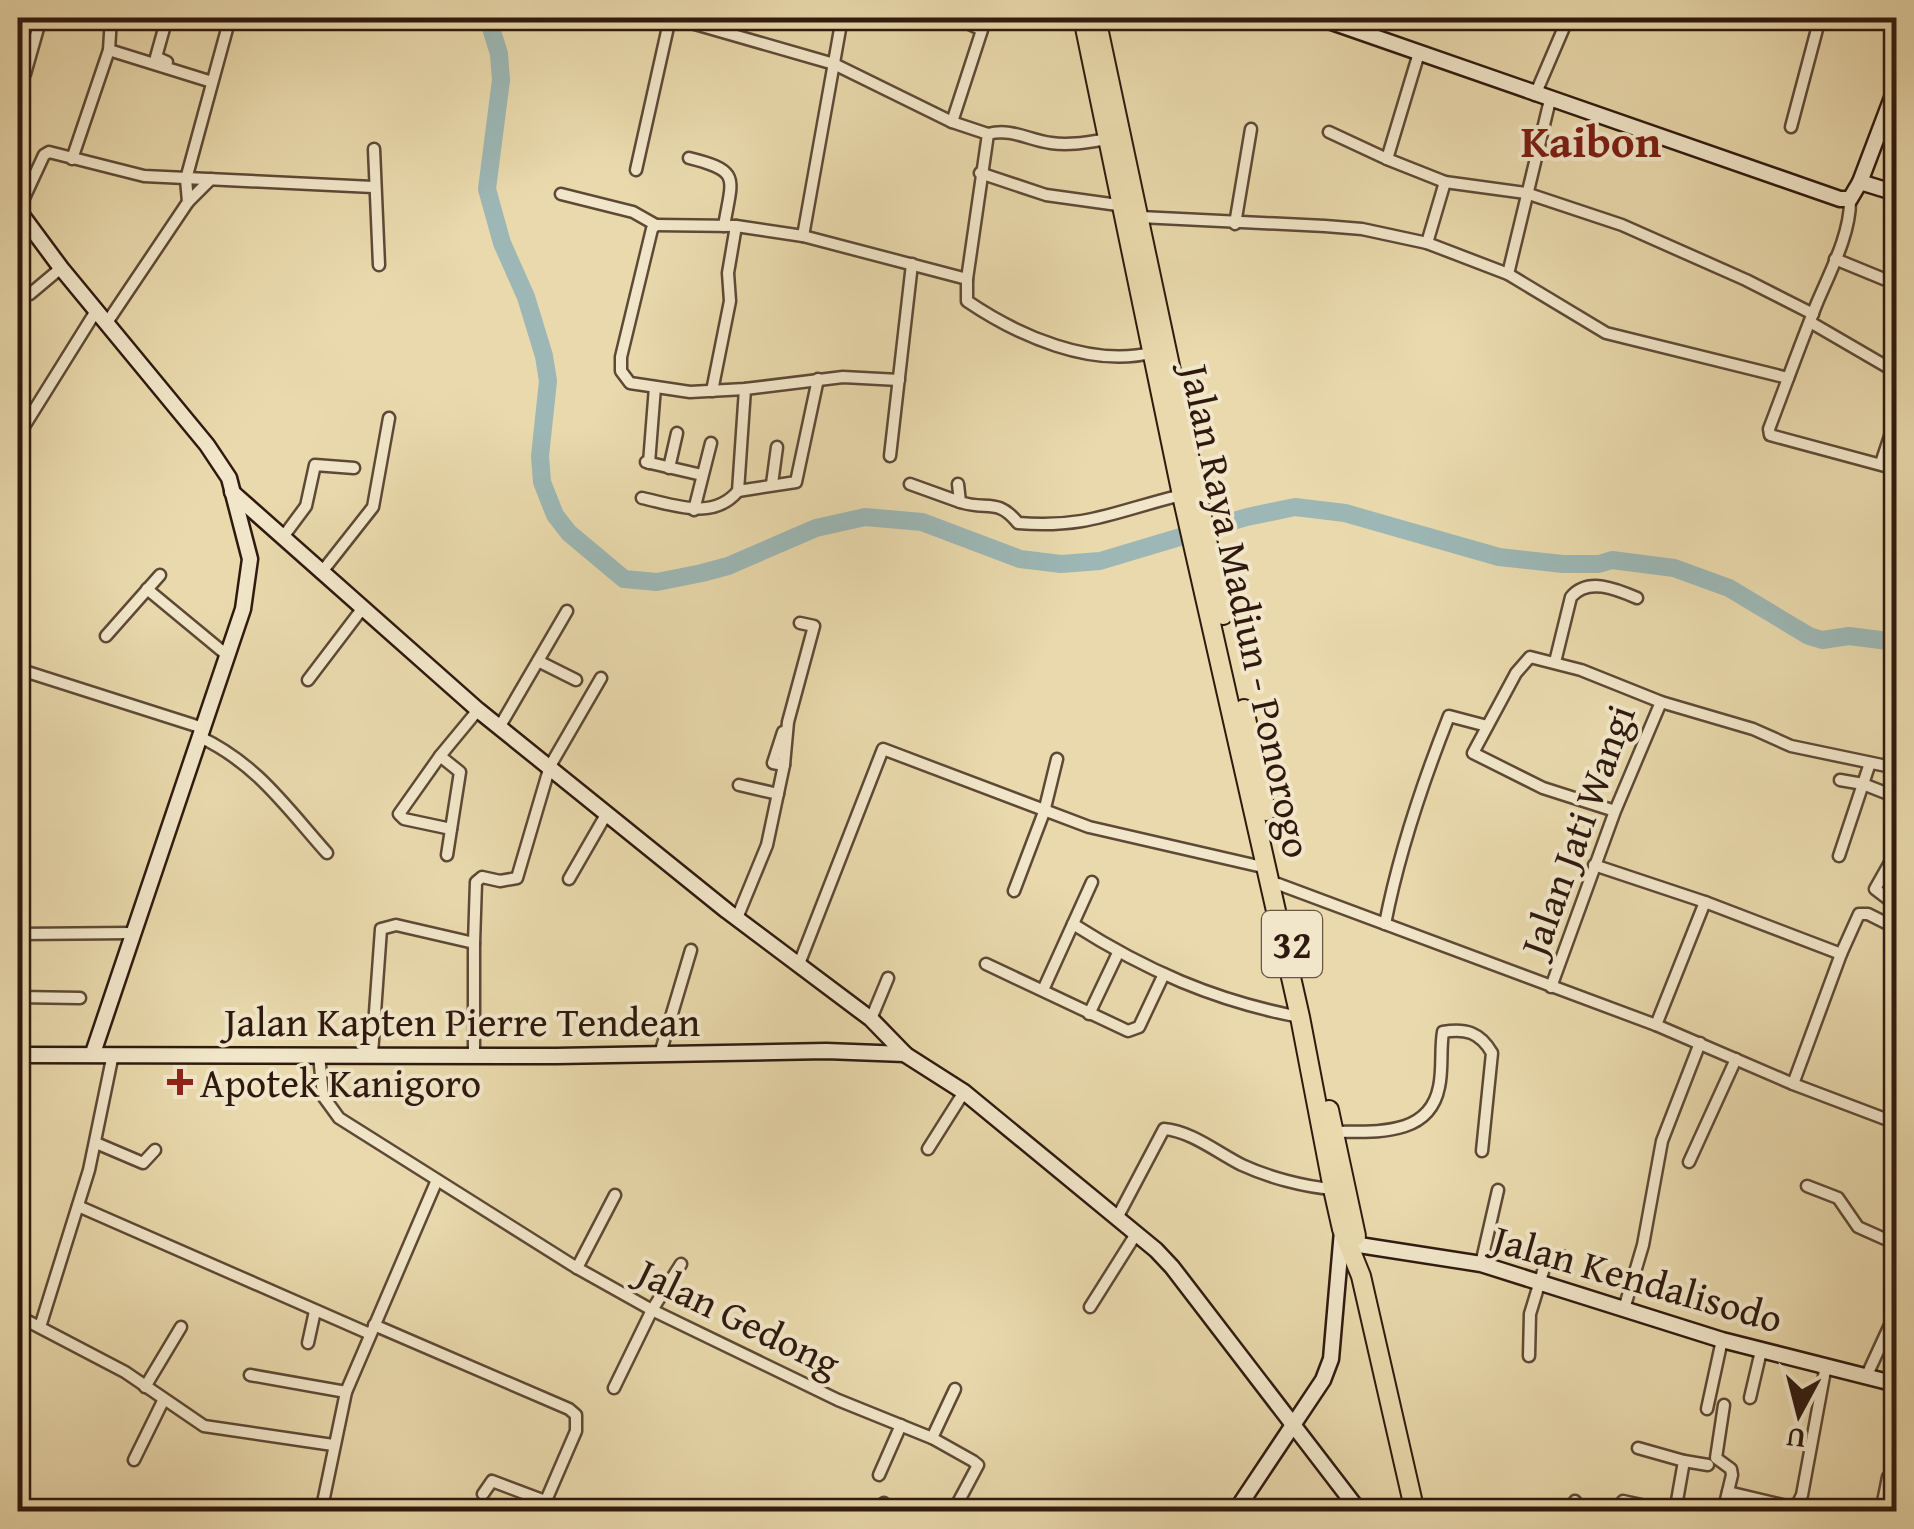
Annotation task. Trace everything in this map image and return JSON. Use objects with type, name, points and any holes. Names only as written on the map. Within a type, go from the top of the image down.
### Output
[{"type":"highway","name":"Jalan Raya Madiun - Ponorogo","points":[[1084,18],[1108,139],[1133,210],[1155,352],[1173,412]]},
{"type":"highway","name":"Jalan Raya Madiun - Ponorogo","points":[[1096,18],[1173,412],[1180,498],[1216,614],[1239,712],[1267,868],[1328,1133],[1359,1245],[1361,1276],[1415,1512]]},
{"type":"highway","name":"Jalan Raya Madiun - Ponorogo","points":[[1239,712],[1258,766],[1328,1133],[1333,1189],[1342,1230],[1361,1276]]},
{"type":"street","points":[[25,74],[41,18]]},
{"type":"street","points":[[72,159],[109,50],[111,18]]},
{"type":"street","points":[[167,18],[156,58],[213,79]]},
{"type":"street","points":[[188,202],[186,178],[230,18]]},
{"type":"street","points":[[636,170],[672,18],[834,64],[970,130],[988,134],[1008,131],[1053,144],[1108,139]]},
{"type":"street","points":[[804,236],[842,18]]},
{"type":"street","points":[[952,122],[982,30],[958,18]]},
{"type":"street","points":[[1320,18],[1830,196],[1850,198]]},
{"type":"street","points":[[1535,95],[1568,18]]},
{"type":"street","points":[[1792,127],[1820,18]]},
{"type":"street","points":[[109,50],[213,79]]},
{"type":"street","points":[[1387,159],[1418,53]]},
{"type":"street","points":[[1896,92],[1850,198],[1850,211],[1834,260],[1769,429],[1774,438],[1896,469]]},
{"type":"street","points":[[1508,274],[1550,100]]},
{"type":"street","points":[[1235,224],[1251,129]]},
{"type":"street","points":[[1329,132],[1445,182],[1526,193],[1622,226],[1746,280],[1896,372]]},
{"type":"street","points":[[988,134],[966,279],[967,301],[988,315],[1072,350],[1138,357],[1155,352]]},
{"type":"street","points":[[374,150],[379,265]]},
{"type":"street","points":[[92,1053],[228,656],[243,609],[250,559],[229,478],[207,445],[60,268],[18,211],[44,155],[52,152],[124,173],[373,187]]},
{"type":"street","points":[[689,158],[718,166],[729,174],[731,182],[730,300],[712,391]]},
{"type":"street","points":[[980,173],[1046,195],[1133,210],[1235,224],[1362,229],[1427,243],[1508,274],[1606,332],[1788,378]]},
{"type":"street","points":[[106,324],[188,202],[211,179]]},
{"type":"street","points":[[1427,243],[1445,182]]},
{"type":"street","points":[[1860,182],[1896,192]]},
{"type":"street","points":[[561,194],[633,212],[656,226],[730,226],[804,236],[966,279]]},
{"type":"street","points":[[656,226],[652,229],[621,357],[622,371],[630,383],[712,391],[818,379],[899,380]]},
{"type":"street","points":[[1834,260],[1896,284]]},
{"type":"street","points":[[890,456],[912,264]]},
{"type":"street","points":[[18,297],[30,294],[60,268]]},
{"type":"street","points":[[18,436],[96,311]]},
{"type":"street","points":[[642,498],[694,510],[714,508],[738,491],[796,482],[818,379]]},
{"type":"street","points":[[655,387],[647,462],[702,476]]},
{"type":"street","points":[[738,491],[745,390]]},
{"type":"street","points":[[320,573],[373,507],[389,418]]},
{"type":"street","points":[[1881,463],[1896,418]]},
{"type":"street","points":[[670,468],[677,433]]},
{"type":"street","points":[[694,510],[711,443]]},
{"type":"street","points":[[772,484],[778,447]]},
{"type":"street","points":[[282,537],[306,506],[315,465],[354,468]]},
{"type":"street","points":[[910,484],[960,502],[1005,508],[1018,523],[1047,526],[1105,518],[1180,498]]},
{"type":"street","points":[[958,484],[960,502]]},
{"type":"street","points":[[232,492],[478,710],[737,918],[872,1019],[906,1054],[964,1092],[1136,1234],[1172,1267],[1360,1512]]},
{"type":"street","points":[[106,636],[160,575]]},
{"type":"street","points":[[1555,662],[1570,598],[1577,590],[1601,586],[1637,598]]},
{"type":"street","points":[[147,588],[228,656]]},
{"type":"street","points":[[308,680],[362,608]]},
{"type":"street","points":[[500,726],[567,611]]},
{"type":"street","points":[[737,918],[767,845],[784,765],[773,763],[814,626],[800,623]]},
{"type":"street","name":"Jalan Jati Wangi","points":[[1551,988],[1594,865],[1661,702],[1555,662],[1533,657],[1525,660],[1472,751],[1542,788],[1615,811]]},
{"type":"street","points":[[538,661],[576,680]]},
{"type":"street","points":[[18,669],[201,732],[258,773],[327,853]]},
{"type":"street","points":[[474,1054],[476,882],[482,877],[500,881],[517,878],[550,766],[601,678]]},
{"type":"street","points":[[1661,702],[1753,729],[1791,746],[1896,768]]},
{"type":"street","points":[[451,828],[400,818],[399,814],[478,710]]},
{"type":"street","points":[[1385,924],[1395,874],[1421,788],[1449,716],[1486,726]]},
{"type":"street","points":[[799,964],[881,750],[1090,827],[1267,868]]},
{"type":"street","points":[[440,756],[460,772],[447,855]]},
{"type":"street","points":[[1014,891],[1044,812],[1057,759]]},
{"type":"street","points":[[1838,856],[1870,763]]},
{"type":"street","points":[[1840,780],[1896,797]]},
{"type":"street","points":[[739,785],[778,794]]},
{"type":"street","points":[[569,880],[607,813]]},
{"type":"street","points":[[1896,852],[1875,890],[1896,904]]},
{"type":"street","points":[[1594,865],[1841,954]]},
{"type":"street","points":[[1043,990],[1092,882]]},
{"type":"street","points":[[1278,884],[1656,1025],[1792,1084],[1895,1121]]},
{"type":"street","points":[[1656,1025],[1705,902]]},
{"type":"street","points":[[1792,1084],[1860,914],[1894,926]]},
{"type":"street","points":[[1072,924],[1164,974],[1242,1006],[1300,1018]]},
{"type":"street","points":[[372,1054],[380,935],[384,926],[411,927],[474,943]]},
{"type":"street","points":[[18,934],[132,933]]},
{"type":"street","points":[[660,1054],[691,950]]},
{"type":"street","points":[[1089,1014],[1118,952]]},
{"type":"street","points":[[986,964],[1121,1029],[1134,1030],[1140,1027],[1164,974]]},
{"type":"street","points":[[872,1019],[888,978]]},
{"type":"street","points":[[1896,989],[1892,1008],[1896,1027]]},
{"type":"street","points":[[18,997],[80,998]]},
{"type":"street","points":[[1328,1133],[1411,1125],[1437,1095],[1443,1032],[1472,1032],[1492,1053],[1482,1151]]},
{"type":"street","points":[[1624,1309],[1643,1244],[1662,1141],[1700,1043]]},
{"type":"street","name":"Jalan Kapten Pierre Tendean","points":[[18,1055],[826,1051],[906,1054]]},
{"type":"street","points":[[40,1327],[96,1142],[113,1054]]},
{"type":"street","name":"Jalan Gedong","points":[[319,1055],[323,1096],[340,1118],[577,1268],[652,1310],[838,1400],[932,1438],[978,1464],[953,1512]]},
{"type":"street","points":[[1689,1162],[1736,1059]]},
{"type":"street","points":[[928,1148],[964,1092]]},
{"type":"street","points":[[1118,1218],[1164,1129],[1186,1135],[1246,1167],[1333,1189]]},
{"type":"street","points":[[96,1142],[143,1164],[155,1150]]},
{"type":"street","points":[[321,1512],[346,1392],[436,1180]]},
{"type":"street","points":[[1807,1186],[1838,1198],[1858,1226],[1896,1244]]},
{"type":"street","points":[[1481,1264],[1498,1190]]},
{"type":"street","points":[[577,1268],[614,1196]]},
{"type":"street","points":[[78,1206],[315,1311],[372,1329],[574,1413],[578,1420],[576,1431],[543,1506],[492,1481],[482,1494]]},
{"type":"street","points":[[1235,1512],[1315,1395],[1330,1359],[1342,1230]]},
{"type":"street","points":[[1090,1307],[1136,1234]]},
{"type":"street","name":"Jalan Kendalisodo","points":[[1359,1245],[1481,1264],[1722,1340],[1896,1384]]},
{"type":"street","points":[[1529,1356],[1528,1321],[1538,1284],[1548,1255],[1562,1256]]},
{"type":"street","points":[[614,1388],[652,1310],[681,1264]]},
{"type":"street","points":[[308,1343],[315,1311]]},
{"type":"street","points":[[1867,1374],[1896,1312]]},
{"type":"street","points":[[18,1316],[125,1372],[164,1401],[212,1428],[333,1445]]},
{"type":"street","points":[[145,1387],[181,1327]]},
{"type":"street","points":[[1707,1409],[1722,1340]]},
{"type":"street","points":[[1750,1398],[1761,1351]]},
{"type":"street","points":[[1728,1492],[1787,1506],[1797,1504],[1826,1364]]},
{"type":"street","points":[[250,1375],[346,1392]]},
{"type":"street","points":[[932,1438],[956,1390]]},
{"type":"street","points":[[134,1460],[164,1401]]},
{"type":"street","points":[[1723,1512],[1732,1472],[1717,1461],[1716,1454],[1724,1405]]},
{"type":"street","points":[[879,1475],[901,1426]]},
{"type":"street","points":[[1638,1448],[1708,1465]]},
{"type":"street","points":[[1623,1501],[1674,1512],[1684,1460]]},
{"type":"street","points":[[1881,1512],[1888,1477]]},
{"type":"waterway","points":[[488,18],[499,54],[501,80],[487,189],[502,243],[526,297],[544,356],[548,381],[540,456],[542,482],[555,515],[569,533],[624,579],[657,582],[702,573],[728,566],[816,528],[865,517],[922,522],[1020,559],[1061,564],[1100,561],[1247,517],[1295,507],[1345,513],[1499,557],[1563,564],[1612,560],[1674,568],[1729,588],[1809,636],[1822,640],[1849,636],[1896,642]]},
{"type":"place","name":"Apotek Kanigoro","points":[[180,1082]]},
{"type":"district","name":"Kaibon","points":[[1591,140]]}]
